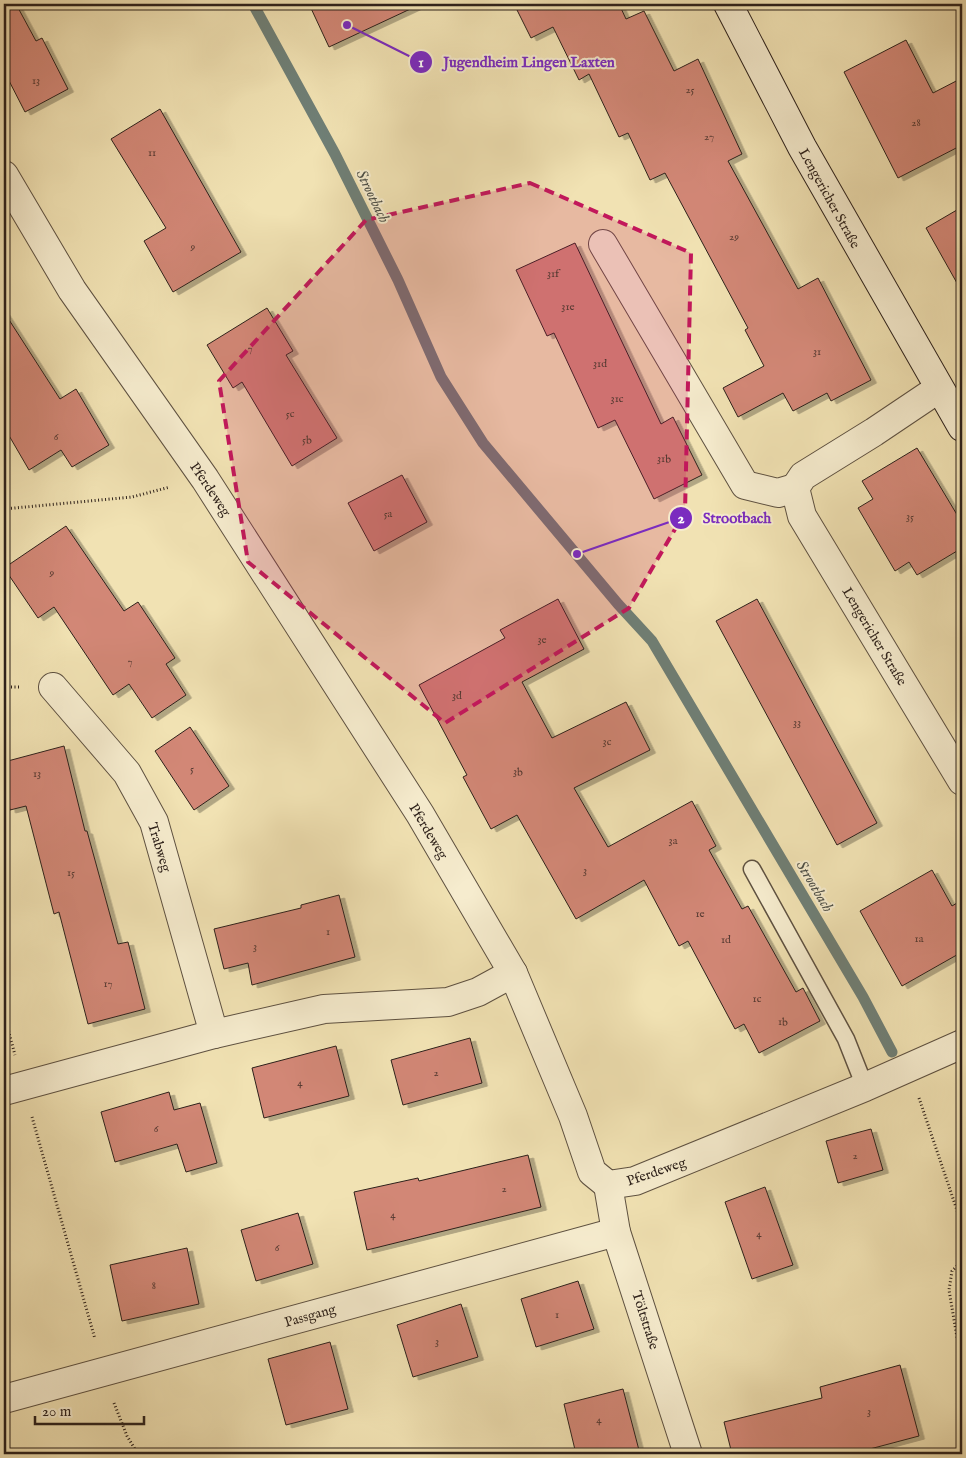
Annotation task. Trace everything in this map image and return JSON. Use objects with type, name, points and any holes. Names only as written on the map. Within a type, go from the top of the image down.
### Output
[{"type":"street","name":"Lengericher Straße","points":[[728,4],[802,147],[938,389],[962,427]]},
{"type":"street","name":"Pferdeweg","points":[[4,175],[72,290],[205,479],[420,814],[513,973],[573,1116],[592,1172],[608,1185],[635,1181],[864,1087],[962,1044]]},
{"type":"street","points":[[603,244],[745,485],[778,492],[795,488],[803,476],[938,389]]},
{"type":"street","name":"Lengericher Straße","points":[[795,488],[802,516],[962,781]]},
{"type":"street","name":"Trabweg","points":[[53,687],[127,773],[154,822],[214,1034]]},
{"type":"street","points":[[14,1088],[214,1034],[324,1008],[448,1002],[478,992],[513,973]]},
{"type":"street","name":"Töltstraße","points":[[608,1185],[616,1232],[688,1454]]},
{"type":"street","name":"Passgang","points":[[4,1399],[616,1232]]},
{"type":"lane","points":[[752,869],[846,1039],[864,1087]]},
{"type":"path","points":[[4,509],[132,497],[205,479]]},
{"type":"path","points":[[4,1014],[14,1088],[127,1436],[138,1454]]},
{"type":"path","points":[[909,1068],[962,1225]]},
{"type":"path","points":[[962,1261],[952,1271],[949,1290],[962,1367]]},
{"type":"highlighted area","points":[[530,183],[691,253],[685,512],[629,608],[445,723],[248,562],[219,381],[366,220]]},
{"type":"building","points":[[4,4],[16,4],[36,41],[42,38],[68,89],[25,112],[4,71]]},
{"type":"building","points":[[309,4],[421,4],[329,47]]},
{"type":"building","points":[[514,4],[619,4],[626,19],[644,11],[674,71],[698,59],[742,154],[728,161],[798,289],[818,278],[871,380],[831,401],[827,393],[793,411],[783,393],[738,417],[723,388],[764,366],[745,330],[748,328],[665,173],[650,180],[628,133],[619,137],[589,74],[579,80],[553,27],[531,38]]},
{"type":"building","points":[[906,40],[933,93],[962,78],[962,145],[898,178],[844,72]]},
{"type":"building","points":[[160,109],[241,252],[173,292],[144,241],[166,228],[111,139]]},
{"type":"building","points":[[962,207],[962,292],[926,228]]},
{"type":"building","points":[[575,243],[661,424],[673,417],[702,475],[654,499],[615,420],[598,428],[554,333],[547,336],[516,270]]},
{"type":"building","points":[[267,308],[293,351],[286,355],[337,438],[292,466],[242,382],[233,388],[207,345]]},
{"type":"building","points":[[4,312],[60,399],[76,389],[109,445],[72,467],[61,450],[29,470],[4,427]]},
{"type":"building","points":[[917,448],[962,523],[962,548],[917,575],[909,562],[895,571],[858,508],[873,499],[862,481]]},
{"type":"building","points":[[402,475],[427,522],[374,551],[348,503]]},
{"type":"building","points":[[66,526],[124,611],[138,602],[175,658],[166,664],[186,695],[152,718],[129,684],[113,695],[54,607],[38,618],[4,568]]},
{"type":"building","points":[[558,599],[584,649],[522,682],[552,738],[626,702],[650,750],[574,788],[608,847],[692,801],[716,846],[709,850],[742,909],[748,906],[796,992],[803,988],[820,1021],[759,1053],[744,1024],[735,1029],[688,941],[679,946],[644,880],[576,919],[517,815],[491,829],[463,777],[467,775],[419,685],[505,638],[500,630]]},
{"type":"building","points":[[757,599],[877,823],[837,845],[716,621]]},
{"type":"building","points":[[190,727],[229,786],[194,810],[155,751]]},
{"type":"building","points":[[64,746],[85,831],[87,831],[118,944],[128,942],[145,1009],[88,1024],[59,912],[54,914],[26,806],[10,810],[4,784],[4,762]]},
{"type":"building","points":[[932,870],[952,906],[962,900],[962,952],[902,986],[860,911]]},
{"type":"building","points":[[339,895],[355,957],[252,985],[248,963],[224,969],[214,929],[301,908],[301,905]]},
{"type":"building","points":[[470,1038],[482,1083],[403,1105],[391,1060]]},
{"type":"building","points":[[336,1046],[349,1096],[264,1118],[252,1068]]},
{"type":"building","points":[[169,1092],[174,1110],[200,1103],[217,1163],[186,1172],[177,1144],[115,1162],[101,1112]]},
{"type":"building","points":[[871,1129],[883,1170],[838,1183],[826,1141]]},
{"type":"building","points":[[528,1155],[541,1207],[367,1250],[354,1192],[418,1178],[419,1181]]},
{"type":"building","points":[[765,1187],[793,1265],[752,1279],[725,1202]]},
{"type":"building","points":[[298,1213],[313,1264],[256,1281],[241,1230]]},
{"type":"building","points":[[187,1248],[199,1304],[122,1321],[110,1265]]},
{"type":"building","points":[[578,1281],[594,1329],[536,1347],[521,1299]]},
{"type":"building","points":[[461,1304],[478,1357],[413,1377],[397,1325]]},
{"type":"building","points":[[330,1342],[348,1409],[286,1425],[268,1359]]},
{"type":"building","points":[[900,1365],[919,1436],[851,1454],[732,1454],[724,1422],[822,1398],[820,1387]]},
{"type":"building","points":[[623,1389],[640,1454],[576,1454],[564,1404]]},
{"type":"waterway","name":"Strootbach","points":[[253,4],[335,154],[398,280],[441,377],[483,443],[618,604],[652,641],[863,997],[892,1052]]},
{"type":"place","name":"Jugendheim Lingen Laxten","points":[[347,25]]},
{"type":"place","name":"Strootbach","points":[[577,554]]}]
